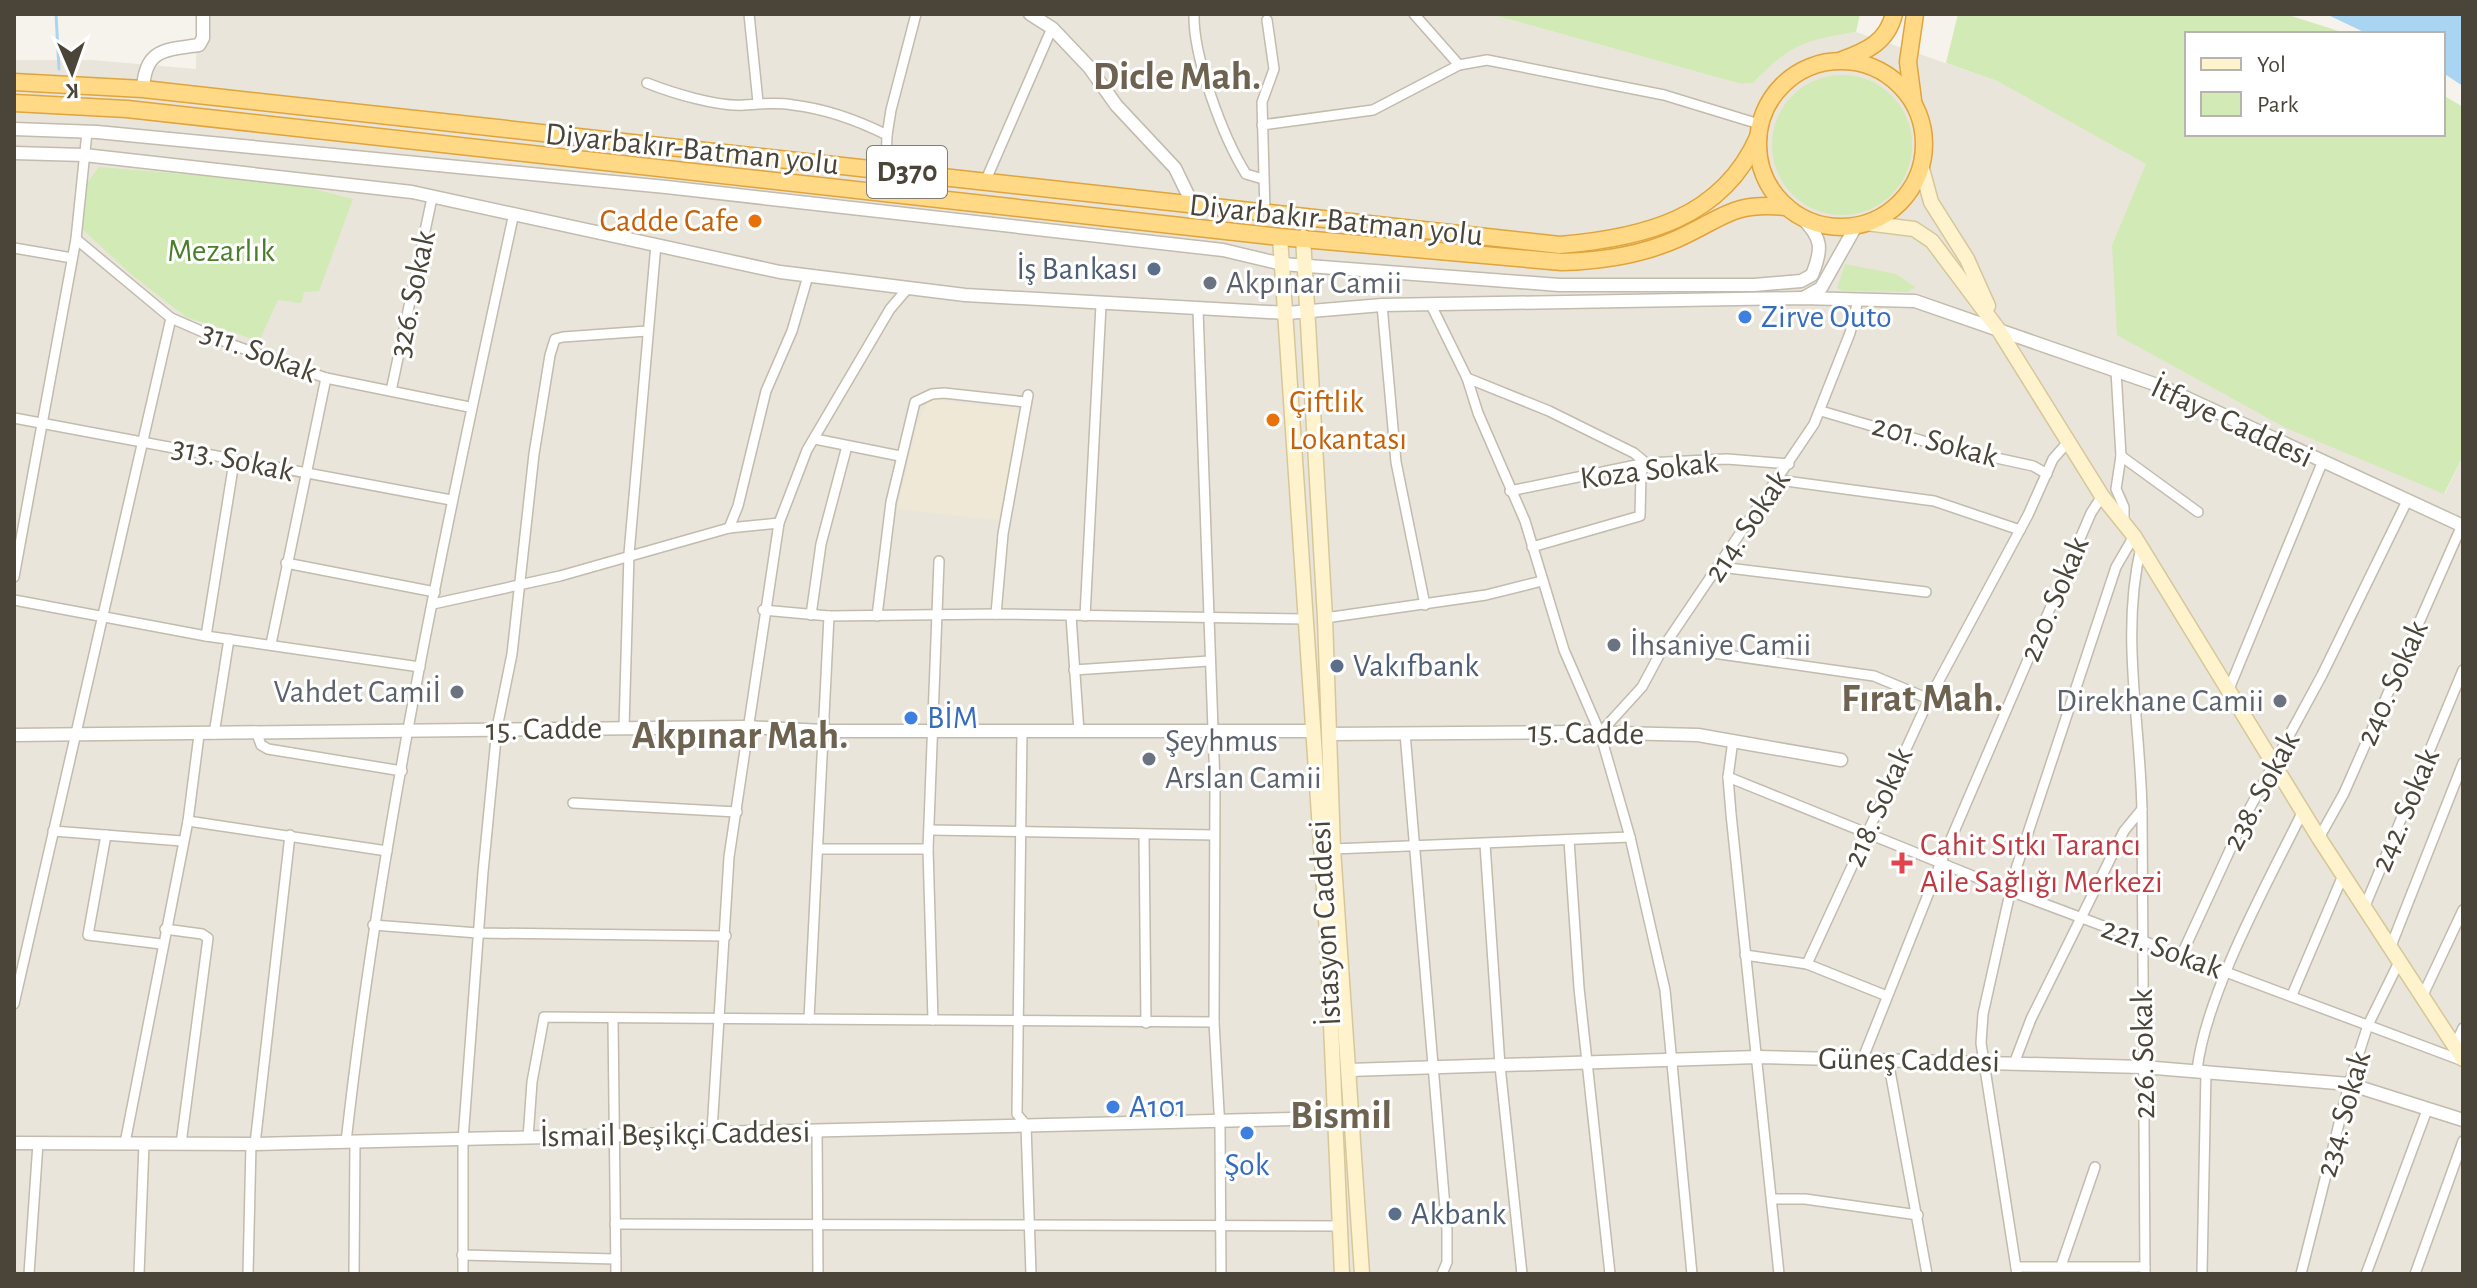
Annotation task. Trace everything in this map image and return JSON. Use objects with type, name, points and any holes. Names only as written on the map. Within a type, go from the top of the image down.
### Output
[{"type":"highway","points":[[1841,60],[1868,65],[1892,78],[1914,106],[1922,122],[1925,150],[1904,199],[1882,217],[1861,224],[1828,227],[1802,218],[1787,207],[1764,178],[1757,151],[1759,130],[1770,98],[1789,78],[1814,65],[1841,60],[1873,47],[1885,35],[1894,14]]},
{"type":"highway","points":[[1914,106],[1908,62],[1915,14]]},
{"type":"highway","name":"Diyarbakır-Batman yolu","points":[[14,82],[143,89],[1560,245],[1616,241],[1666,225],[1722,192],[1739,174],[1759,130]]},
{"type":"highway","name":"Diyarbakır-Batman yolu","points":[[14,103],[127,109],[1280,237],[1562,262],[1598,261],[1675,240],[1738,207],[1787,207]]},
{"type":"main road","points":[[1921,165],[1931,202],[1967,259],[1998,329]]},
{"type":"main road","points":[[1861,224],[1914,229],[1932,241],[1998,329],[2102,496],[2137,541],[2319,838],[2460,1055]]},
{"type":"main road","name":"İstasyon Caddesi","points":[[1280,237],[1307,619],[1342,1274]]},
{"type":"main road","name":"İstasyon Caddesi","points":[[1303,237],[1325,618],[1333,849],[1362,1274]]},
{"type":"street","points":[[143,89],[144,66],[154,55],[199,45],[203,38],[203,14]]},
{"type":"street","points":[[749,14],[758,102]]},
{"type":"street","points":[[886,169],[891,110],[916,14]]},
{"type":"street","points":[[1030,14],[1052,28],[1089,67],[1141,134],[1175,168],[1192,203]]},
{"type":"street","points":[[1194,14],[1212,100],[1232,149],[1246,174],[1263,179]]},
{"type":"street","points":[[1414,14],[1459,65]]},
{"type":"street","points":[[1265,212],[1262,102],[1274,69],[1267,20]]},
{"type":"street","points":[[985,182],[1052,28]]},
{"type":"street","points":[[1262,125],[1373,110],[1459,65],[1487,60],[1664,95],[1759,130]]},
{"type":"street","points":[[647,83],[668,92],[743,105],[758,102],[794,105],[851,117],[887,135]]},
{"type":"street","points":[[14,129],[87,132],[666,187],[1223,250],[1282,264],[1559,285],[1786,283],[1812,275],[1821,249],[1820,236],[1802,218]]},
{"type":"street","points":[[14,577],[76,239],[87,132]]},
{"type":"street","name":"İtfaye Caddesi","points":[[14,153],[84,155],[412,192],[808,276],[1101,305],[1287,313],[1382,305],[1432,307],[1802,298],[1915,301],[2116,371],[2230,415],[2322,463],[2462,526]]},
{"type":"street","name":"326. Sokak","points":[[391,391],[432,198]]},
{"type":"street","points":[[354,1274],[351,1141],[373,925],[469,407],[514,213]]},
{"type":"street","points":[[1802,298],[1821,288],[1861,224]]},
{"type":"street","name":"311. Sokak","points":[[76,239],[171,318],[233,345],[326,378],[469,407]]},
{"type":"street","points":[[624,728],[629,554],[656,244]]},
{"type":"street","points":[[14,248],[72,258]]},
{"type":"street","points":[[729,528],[738,506],[766,391],[792,331],[808,276]]},
{"type":"street","points":[[712,1131],[729,857],[763,610],[779,523],[807,450],[890,309],[908,288]]},
{"type":"street","name":"214. Sokak","points":[[1600,733],[1642,687],[1664,646],[1789,464],[1821,411],[1850,333],[1858,300]]},
{"type":"street","points":[[1085,616],[1101,305]]},
{"type":"street","points":[[1382,305],[1396,462],[1425,605]]},
{"type":"street","points":[[1432,307],[1467,378],[1532,547],[1564,650],[1600,733],[1630,837],[1665,990],[1692,1274]]},
{"type":"street","points":[[1198,310],[1212,731],[1214,1022],[1221,1274]]},
{"type":"street","points":[[14,1004],[171,318]]},
{"type":"street","points":[[463,1274],[463,1140],[497,728],[512,654],[534,454],[555,339],[647,331]]},
{"type":"street","points":[[2116,371],[2121,456],[2116,489],[2124,507],[2124,524]]},
{"type":"street","points":[[271,644],[326,378]]},
{"type":"street","points":[[1467,378],[1549,411],[1634,453],[1646,463],[1641,473],[1640,516],[1532,547]]},
{"type":"street","points":[[877,616],[900,456],[915,402],[923,396],[944,393],[1027,399],[1003,534],[996,614]]},
{"type":"street","name":"201. Sokak","points":[[1821,411],[1937,445],[2033,466],[2047,474]]},
{"type":"street","name":"313. Sokak","points":[[14,418],[144,440],[234,462],[451,500]]},
{"type":"street","points":[[815,439],[900,456]]},
{"type":"street","name":"218. Sokak","points":[[1807,964],[1929,699],[2020,530],[2053,459],[2068,442]]},
{"type":"street","points":[[811,615],[821,544],[847,446]]},
{"type":"street","points":[[2121,456],[2198,512]]},
{"type":"street","name":"Koza Sokak","points":[[1510,491],[1646,463],[1727,459],[1789,464]]},
{"type":"street","points":[[206,636],[234,462]]},
{"type":"street","points":[[2229,689],[2322,463]]},
{"type":"street","points":[[1778,480],[1934,501],[2020,530]]},
{"type":"street","name":"220. Sokak","points":[[1863,1058],[1941,862],[2091,513],[2102,496]]},
{"type":"street","name":"238. Sokak","points":[[2182,954],[2246,815],[2275,764],[2407,501]]},
{"type":"street","points":[[433,604],[519,587],[729,528],[779,523]]},
{"type":"street","name":"240. Sokak","points":[[2319,838],[2344,793],[2462,526]]},
{"type":"street","points":[[2137,541],[2116,567],[2010,891],[1983,1014],[1983,1061],[2016,1270],[2061,1266],[2145,1271]]},
{"type":"street","name":"226. Sokak","points":[[2137,541],[2132,585],[2133,707],[2142,809],[2145,1271]]},
{"type":"street","points":[[933,1020],[928,849],[939,561]]},
{"type":"street","points":[[286,563],[435,592]]},
{"type":"street","points":[[1720,567],[1926,592]]},
{"type":"street","points":[[1325,618],[1425,605],[1542,581]]},
{"type":"street","points":[[14,600],[206,636],[420,667]]},
{"type":"street","points":[[763,610],[829,616],[996,614],[1307,619]]},
{"type":"street","points":[[809,1019],[829,616]]},
{"type":"street","points":[[1071,616],[1079,732]]},
{"type":"street","points":[[214,734],[229,639]]},
{"type":"street","points":[[1664,646],[1874,676],[1929,699]]},
{"type":"street","points":[[1074,670],[1209,661]]},
{"type":"street","name":"242. Sokak","points":[[2365,906],[2463,670]]},
{"type":"street","name":"15. Cadde","points":[[14,735],[74,737],[256,731],[747,727],[933,732],[1313,731]]},
{"type":"street","points":[[256,731],[261,745],[268,749],[402,771]]},
{"type":"street","points":[[1022,732],[1017,1114],[1026,1125],[1032,1227],[1031,1274]]},
{"type":"street","points":[[1405,733],[1412,847],[1447,1231],[1447,1262],[1442,1274]]},
{"type":"street","name":"15. Cadde","points":[[1329,734],[1698,735],[1841,760]]},
{"type":"street","points":[[125,1143],[161,944],[188,821],[199,735]]},
{"type":"street","points":[[1733,740],[1728,777],[1779,1274]]},
{"type":"street","points":[[2391,946],[2463,763]]},
{"type":"street","name":"221. Sokak","points":[[1728,777],[2141,941],[2368,1025],[2460,1055]]},
{"type":"street","points":[[573,803],[737,812]]},
{"type":"street","points":[[2015,1061],[2031,1019],[2124,831],[2142,809]]},
{"type":"street","points":[[2202,1274],[2201,1070],[2207,1026],[2228,972],[2303,811]]},
{"type":"street","points":[[188,821],[387,851]]},
{"type":"street","points":[[931,830],[1214,835]]},
{"type":"street","points":[[53,831],[182,841]]},
{"type":"street","points":[[106,835],[88,935],[161,944]]},
{"type":"street","points":[[248,1274],[253,1144],[290,835]]},
{"type":"street","points":[[1144,835],[1146,1023]]},
{"type":"street","points":[[1333,849],[1630,837]]},
{"type":"street","points":[[1569,840],[1610,1274]]},
{"type":"street","points":[[1485,844],[1500,1066],[1522,1274]]},
{"type":"street","points":[[818,849],[928,849]]},
{"type":"street","points":[[2292,995],[2344,873]]},
{"type":"street","points":[[2423,995],[2463,910]]},
{"type":"street","points":[[373,925],[478,933],[726,936]]},
{"type":"street","points":[[165,929],[208,938],[181,1144]]},
{"type":"street","points":[[1745,955],[1807,964],[1887,996]]},
{"type":"street","name":"234. Sokak","points":[[2301,1274],[2349,1084],[2368,1025],[2400,960]]},
{"type":"street","points":[[528,1138],[541,1020],[544,1017],[717,1021],[1214,1022]]},
{"type":"street","points":[[613,1020],[611,1135],[616,1274]]},
{"type":"street","points":[[2460,1055],[2463,1028]]},
{"type":"street","name":"Güneş Caddesi","points":[[1349,1070],[1588,1065],[1757,1057],[2015,1061],[2201,1070],[2349,1084],[2463,1120]]},
{"type":"street","points":[[1888,1060],[1927,1274]]},
{"type":"street","points":[[2366,1274],[2427,1110]]},
{"type":"street","name":"İsmail Beşikçi Caddesi","points":[[14,1143],[253,1144],[1335,1118]]},
{"type":"street","points":[[817,1130],[818,1274]]},
{"type":"street","points":[[2415,1274],[2463,1141]]},
{"type":"street","points":[[29,1274],[38,1143]]},
{"type":"street","points":[[139,1274],[144,1144]]},
{"type":"street","points":[[2061,1266],[2095,1167]]},
{"type":"street","points":[[1773,1199],[1805,1199],[1918,1215]]},
{"type":"street","points":[[615,1224],[1340,1226]]},
{"type":"street","points":[[462,1255],[616,1259]]},
{"type":"shaded area","points":[[197,14],[1490,14],[1741,84],[1753,83],[1780,54],[1813,38],[1856,32],[1997,81],[2147,164],[2112,245],[2445,494],[2463,456],[2463,1274],[14,1274],[14,60],[92,60],[196,69]]},
{"type":"shaded area","points":[[929,399],[1019,410],[999,520],[897,509],[918,422]]},
{"type":"green space","points":[[1490,14],[1860,14],[1856,32],[1799,46],[1753,83],[1741,84]]},
{"type":"green space","points":[[1958,14],[2285,14],[2342,32],[2185,32],[2185,136],[2445,136],[2445,96],[2463,107],[2463,456],[2444,494],[2286,428],[2117,335],[2112,245],[2146,164],[1997,81],[1946,63]]},
{"type":"green space","points":[[1842,75],[1869,80],[1891,96],[1907,118],[1912,145],[1907,172],[1891,194],[1869,210],[1842,215],[1815,210],[1793,194],[1777,172],[1772,145],[1777,118],[1793,96],[1815,80]]},
{"type":"green space","name":"Mezarlık","points":[[99,167],[291,183],[353,199],[319,291],[304,292],[301,303],[278,300],[259,341],[186,317],[132,275],[81,228],[87,183]]},
{"type":"green space","points":[[1845,264],[1896,274],[1915,287],[1908,292],[1843,291],[1837,288]]},
{"type":"water","points":[[2326,14],[2463,14],[2463,86],[2445,74],[2445,32],[2364,32]]},
{"type":"waterway","points":[[56,14],[59,69]]},
{"type":"place","name":"Cadde Cafe","points":[[755,221]]},
{"type":"place","name":"İş Bankası","points":[[1154,269]]},
{"type":"place","name":"Akpınar Camii","points":[[1210,283]]},
{"type":"place","name":"Zirve Outo","points":[[1745,317]]},
{"type":"place","name":"Çiftlik Lokantası","points":[[1273,420]]},
{"type":"place","name":"İhsaniye Camii","points":[[1614,645]]},
{"type":"place","name":"Vakıfbank","points":[[1337,666]]},
{"type":"place","name":"Vahdet Camiİ","points":[[457,692]]},
{"type":"place","name":"Direkhane Camii","points":[[2280,701]]},
{"type":"place","name":"BİM","points":[[911,718]]},
{"type":"place","name":"Şeyhmus Arslan Camii","points":[[1149,759]]},
{"type":"place","name":"Cahit Sıtkı Tarancı Aile Sağlığı Merkezi","points":[[1902,863]]},
{"type":"place","name":"A101","points":[[1113,1107]]},
{"type":"place","name":"Şok","points":[[1247,1133]]},
{"type":"place","name":"Akbank","points":[[1395,1214]]},
{"type":"district","name":"Dicle Mah.","points":[[1177,77]]},
{"type":"district","name":"Fırat Mah.","points":[[1922,699]]},
{"type":"district","name":"Akpınar Mah.","points":[[740,736]]},
{"type":"district","name":"Bismil","points":[[1341,1116]]}]
